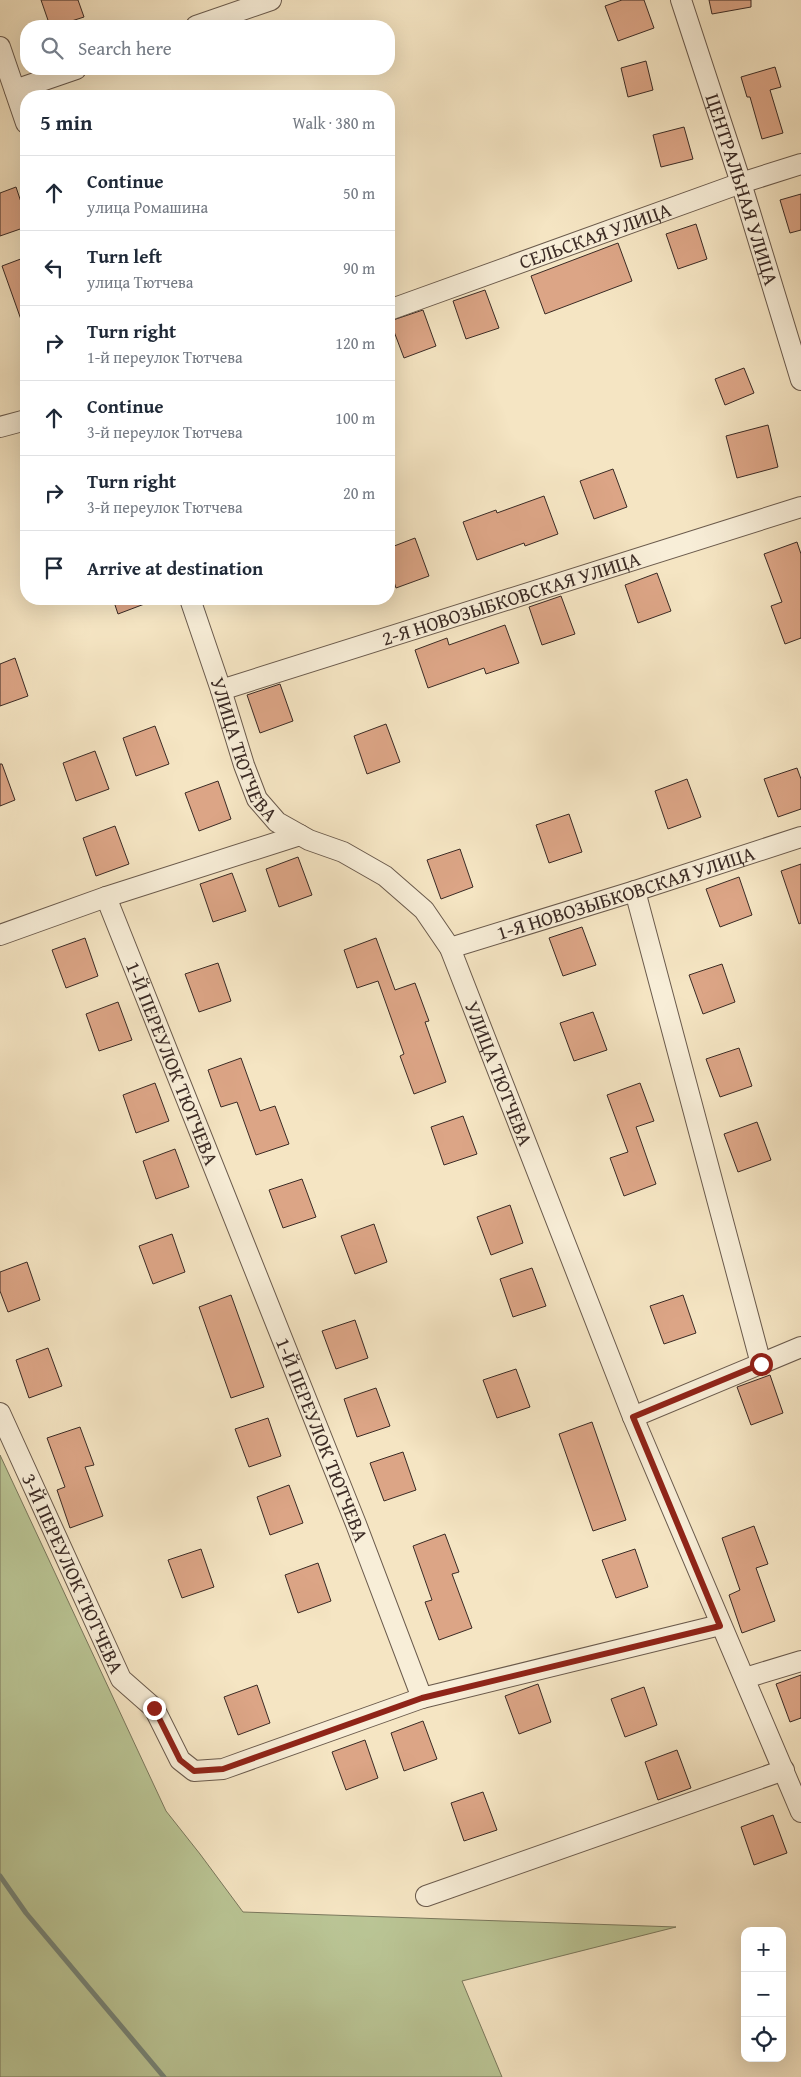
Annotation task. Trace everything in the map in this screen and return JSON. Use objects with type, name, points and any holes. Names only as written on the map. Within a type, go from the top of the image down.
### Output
[{"type":"street","points":[[213,20],[271,0]]},
{"type":"street","name":"ЦЕНТРАЛЬНАЯ УЛИЦА","points":[[681,0],[801,380]]},
{"type":"street","points":[[0,47],[9,83],[20,109]]},
{"type":"street","points":[[9,83],[47,75]]},
{"type":"street","name":"СЕЛЬСКАЯ УЛИЦА","points":[[395,308],[740,183],[801,164]]},
{"type":"street","points":[[0,427],[20,422]]},
{"type":"street","name":"2-Я НОВОЗЫБКОВСКАЯ УЛИЦА","points":[[221,690],[801,507]]},
{"type":"street","name":"УЛИЦА ТЮТЧЕВА","points":[[192,605],[244,765],[257,798],[277,822],[300,835],[343,852],[385,876],[424,910],[450,948],[633,1417],[720,1626],[745,1678],[801,1812]]},
{"type":"street","points":[[0,935],[106,897],[300,835]]},
{"type":"street","name":"1-Я НОВОЗЫБКОВСКАЯ УЛИЦА","points":[[450,948],[801,837]]},
{"type":"street","points":[[635,891],[761,1364]]},
{"type":"street","name":"1-Й ПЕРЕУЛОК ТЮТЧЕВА","points":[[106,897],[356,1524],[422,1698]]},
{"type":"street","points":[[633,1417],[801,1347]]},
{"type":"street","name":"3-Й ПЕРЕУЛОК ТЮТЧЕВА","points":[[0,1413],[121,1679],[154,1708],[180,1760],[194,1771],[223,1769],[422,1698]]},
{"type":"street","points":[[422,1698],[720,1626]]},
{"type":"street","points":[[745,1678],[801,1661]]},
{"type":"street","points":[[426,1896],[784,1770]]},
{"type":"green space","points":[[0,1455],[166,1811],[243,1912],[676,1927],[462,1981],[502,2077],[0,2077]]},
{"type":"building","points":[[41,0],[78,0],[84,17],[75,20],[48,20]]},
{"type":"building","points":[[622,0],[644,0],[654,28],[618,41],[605,6]]},
{"type":"building","points":[[709,0],[751,0],[751,7],[712,14]]},
{"type":"building","points":[[646,61],[653,90],[628,97],[621,68]]},
{"type":"building","points":[[775,67],[781,87],[770,90],[783,133],[762,139],[750,97],[747,97],[741,77]]},
{"type":"building","points":[[684,127],[693,159],[661,167],[653,135]]},
{"type":"building","points":[[16,187],[20,199],[20,229],[0,236],[0,193]]},
{"type":"building","points":[[801,194],[801,230],[790,233],[780,200]]},
{"type":"building","points":[[696,224],[707,259],[678,269],[666,234]]},
{"type":"building","points":[[618,243],[632,281],[545,314],[531,276]]},
{"type":"building","points":[[20,259],[20,317],[2,266]]},
{"type":"building","points":[[485,290],[499,328],[466,339],[453,301]]},
{"type":"building","points":[[423,310],[436,346],[404,358],[395,334],[395,319]]},
{"type":"building","points":[[744,368],[754,393],[725,405],[715,379]]},
{"type":"building","points":[[768,425],[778,467],[737,478],[726,436]]},
{"type":"building","points":[[613,469],[627,507],[594,519],[580,481]]},
{"type":"building","points":[[544,496],[558,534],[525,546],[524,543],[477,560],[463,522],[496,510],[497,513]]},
{"type":"building","points":[[415,538],[429,576],[396,588],[395,546]]},
{"type":"building","points":[[797,542],[801,554],[801,638],[785,644],[771,606],[782,602],[764,554]]},
{"type":"building","points":[[657,573],[671,611],[638,623],[625,585]]},
{"type":"building","points":[[561,596],[575,634],[542,645],[529,607]]},
{"type":"building","points":[[115,605],[142,605],[118,614]]},
{"type":"building","points":[[505,625],[519,663],[486,674],[484,668],[428,688],[415,650],[447,638],[449,645]]},
{"type":"building","points":[[15,658],[28,696],[0,706],[0,664]]},
{"type":"building","points":[[280,684],[293,721],[260,733],[247,695]]},
{"type":"building","points":[[386,724],[400,762],[367,774],[354,736]]},
{"type":"building","points":[[155,726],[169,764],[136,776],[123,738]]},
{"type":"building","points":[[95,751],[109,789],[76,801],[63,763]]},
{"type":"building","points":[[0,764],[2,764],[15,800],[0,806]]},
{"type":"building","points":[[797,768],[801,779],[801,809],[778,817],[764,779]]},
{"type":"building","points":[[687,779],[701,817],[668,829],[655,791]]},
{"type":"building","points":[[218,781],[231,819],[199,831],[185,793]]},
{"type":"building","points":[[569,814],[582,852],[549,863],[536,825]]},
{"type":"building","points":[[115,826],[129,864],[96,876],[83,838]]},
{"type":"building","points":[[460,849],[473,887],[441,899],[427,860]]},
{"type":"building","points":[[298,857],[312,895],[279,907],[266,869]]},
{"type":"building","points":[[801,864],[801,923],[799,924],[781,871]]},
{"type":"building","points":[[232,873],[246,911],[213,922],[200,884]]},
{"type":"building","points":[[739,877],[752,915],[720,927],[706,889]]},
{"type":"building","points":[[582,927],[596,965],[563,976],[549,938]]},
{"type":"building","points":[[85,938],[98,976],[66,988],[52,950]]},
{"type":"building","points":[[376,938],[395,990],[415,983],[429,1021],[425,1022],[446,1082],[414,1094],[400,1056],[404,1054],[378,981],[357,988],[344,950]]},
{"type":"building","points":[[218,963],[231,1001],[199,1012],[185,974]]},
{"type":"building","points":[[722,964],[735,1002],[703,1014],[689,975]]},
{"type":"building","points":[[118,1002],[132,1040],[99,1051],[86,1014]]},
{"type":"building","points":[[593,1012],[607,1050],[574,1061],[560,1023]]},
{"type":"building","points":[[739,1048],[752,1086],[720,1097],[706,1059]]},
{"type":"building","points":[[241,1058],[260,1111],[275,1106],[289,1144],[256,1155],[237,1102],[221,1107],[208,1070]]},
{"type":"building","points":[[155,1083],[169,1121],[136,1133],[123,1095]]},
{"type":"building","points":[[640,1083],[654,1121],[636,1127],[656,1184],[624,1196],[610,1158],[628,1152],[607,1095]]},
{"type":"building","points":[[463,1116],[477,1154],[444,1165],[431,1127]]},
{"type":"building","points":[[757,1122],[771,1160],[738,1172],[724,1134]]},
{"type":"building","points":[[175,1149],[189,1187],[156,1199],[143,1161]]},
{"type":"building","points":[[302,1179],[316,1217],[283,1228],[269,1190]]},
{"type":"building","points":[[510,1205],[523,1243],[491,1255],[477,1217]]},
{"type":"building","points":[[374,1224],[387,1262],[355,1274],[341,1236]]},
{"type":"building","points":[[172,1234],[185,1272],[153,1284],[139,1246]]},
{"type":"building","points":[[27,1262],[40,1300],[8,1312],[0,1291],[0,1272]]},
{"type":"building","points":[[532,1268],[546,1306],[513,1317],[500,1279]]},
{"type":"building","points":[[231,1295],[264,1387],[231,1398],[199,1307]]},
{"type":"building","points":[[683,1295],[696,1333],[664,1344],[650,1306]]},
{"type":"building","points":[[355,1320],[368,1358],[336,1369],[322,1331]]},
{"type":"building","points":[[48,1348],[62,1386],[29,1398],[16,1360]]},
{"type":"building","points":[[516,1369],[530,1407],[497,1418],[483,1380]]},
{"type":"building","points":[[770,1375],[783,1413],[751,1425],[737,1387]]},
{"type":"building","points":[[376,1388],[390,1426],[357,1437],[344,1399]]},
{"type":"building","points":[[268,1418],[281,1456],[249,1467],[235,1429]]},
{"type":"building","points":[[592,1422],[626,1520],[593,1531],[559,1434]]},
{"type":"building","points":[[80,1427],[94,1465],[85,1467],[103,1516],[70,1528],[57,1490],[65,1487],[47,1438]]},
{"type":"building","points":[[403,1452],[416,1490],[384,1501],[370,1463]]},
{"type":"building","points":[[289,1485],[303,1523],[270,1535],[257,1497]]},
{"type":"building","points":[[754,1526],[768,1564],[756,1568],[775,1621],[742,1633],[729,1595],[740,1590],[722,1538]]},
{"type":"building","points":[[445,1534],[459,1572],[452,1574],[472,1628],[439,1640],[425,1602],[432,1600],[413,1546]]},
{"type":"building","points":[[201,1549],[214,1587],[182,1598],[168,1560]]},
{"type":"building","points":[[635,1549],[648,1587],[616,1598],[602,1560]]},
{"type":"building","points":[[318,1563],[331,1601],[298,1613],[285,1575]]},
{"type":"building","points":[[801,1675],[801,1718],[790,1722],[776,1684]]},
{"type":"building","points":[[538,1684],[551,1722],[519,1734],[505,1696]]},
{"type":"building","points":[[257,1685],[270,1723],[238,1735],[224,1697]]},
{"type":"building","points":[[644,1687],[657,1725],[625,1737],[611,1699]]},
{"type":"building","points":[[423,1721],[437,1759],[404,1771],[391,1733]]},
{"type":"building","points":[[365,1740],[378,1778],[346,1790],[332,1752]]},
{"type":"building","points":[[677,1750],[691,1788],[658,1800],[645,1762]]},
{"type":"building","points":[[483,1792],[497,1830],[464,1841],[451,1803]]},
{"type":"building","points":[[773,1815],[787,1853],[754,1865],[741,1827]]},
{"type":"waterway","points":[[0,1876],[26,1913],[164,2077]]},
{"type":"route","points":[[154,1708],[180,1760],[194,1771],[223,1769],[422,1698],[720,1626],[633,1417],[761,1364]]}]
